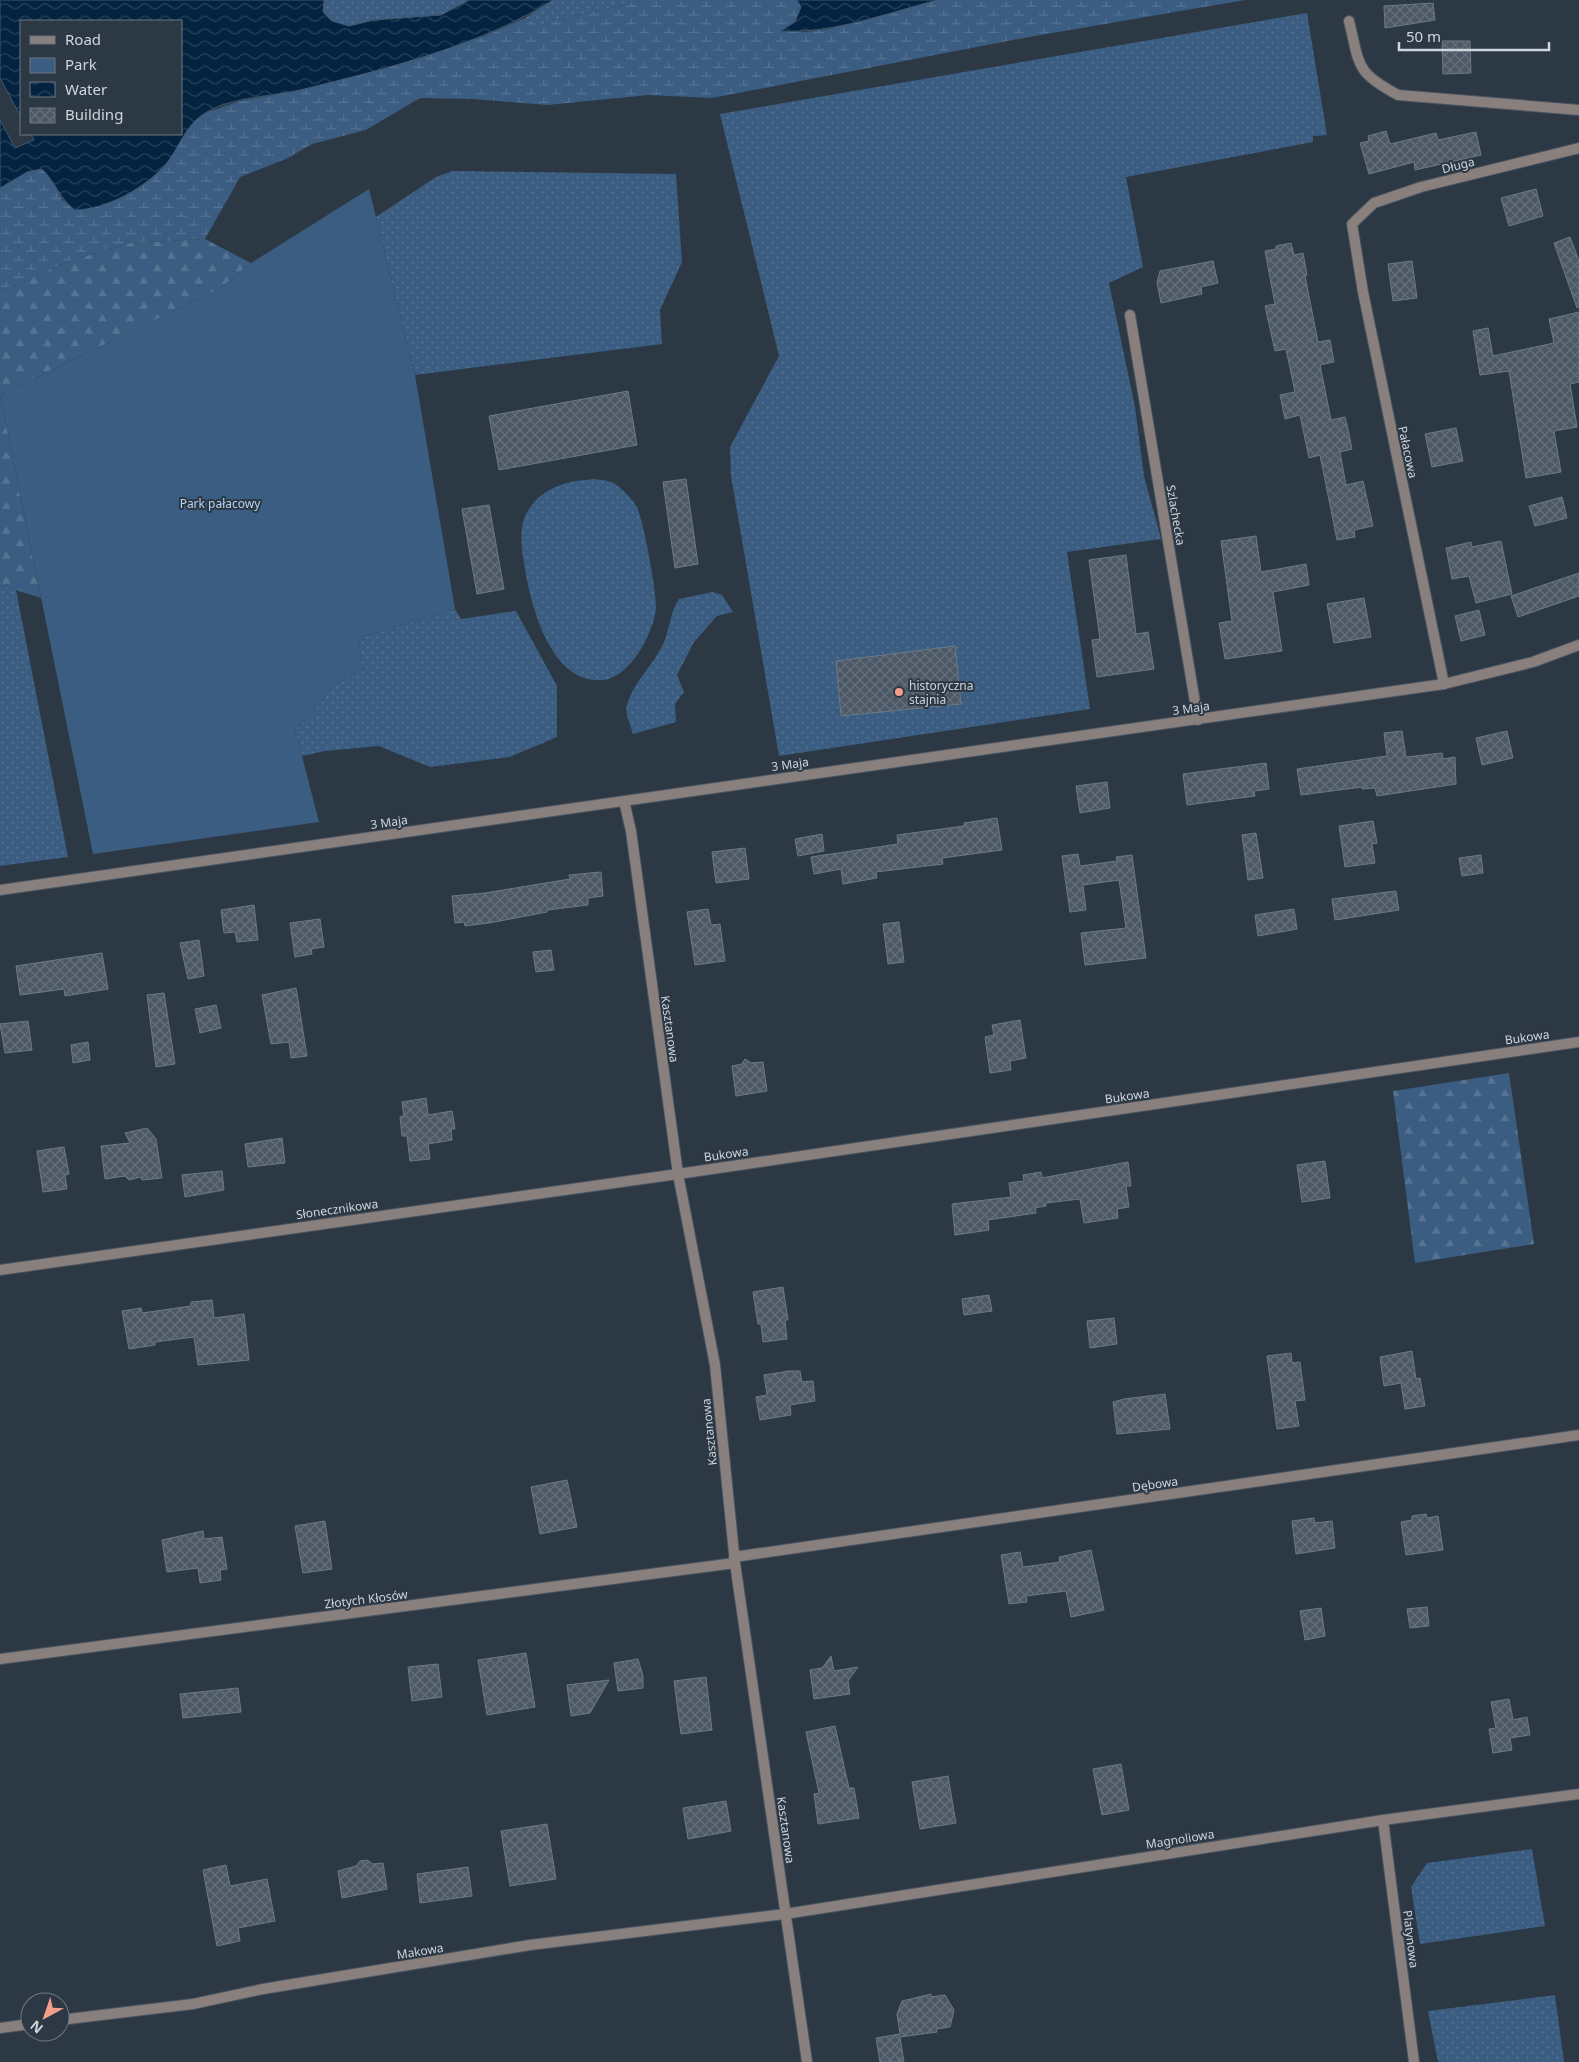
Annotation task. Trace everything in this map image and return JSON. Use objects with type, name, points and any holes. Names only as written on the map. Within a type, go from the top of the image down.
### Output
[{"type":"street","points":[[1349,21],[1360,67],[1373,81],[1398,95],[1579,110]]},
{"type":"street","name":"Długa","points":[[1352,224],[1374,203],[1421,187],[1579,148]]},
{"type":"street","name":"Pałacowa","points":[[1352,224],[1363,292],[1444,684]]},
{"type":"street","name":"Szlachecka","points":[[1130,315],[1198,720]]},
{"type":"street","name":"3 Maja","points":[[0,890],[1444,684],[1533,662],[1579,645]]},
{"type":"street","name":"Kasztanowa","points":[[624,801],[631,832],[678,1174],[715,1365],[735,1560],[807,2062]]},
{"type":"street","name":"Bukowa","points":[[678,1174],[1579,1042]]},
{"type":"street","name":"Słonecznikowa","points":[[0,1270],[678,1174]]},
{"type":"street","name":"Dębowa","points":[[735,1560],[1579,1435]]},
{"type":"street","name":"Złotych Kłosów","points":[[0,1659],[735,1560]]},
{"type":"street","name":"Magnoliowa","points":[[785,1914],[1383,1820],[1579,1794]]},
{"type":"street","name":"Platynowa","points":[[1383,1820],[1414,2062]]},
{"type":"street","name":"Makowa","points":[[70,2019],[193,2004],[263,1988],[530,1945],[785,1914]]},
{"type":"street","points":[[0,2028],[20,2025]]},
{"type":"green space","points":[[324,0],[469,0],[441,15],[374,20],[349,26],[332,21],[323,12]]},
{"type":"green space","points":[[553,0],[642,0],[541,25],[525,18]]},
{"type":"green space","points":[[642,0],[797,0],[801,7],[795,22],[781,31],[806,32],[829,29],[938,0],[1245,0],[1029,37],[712,98],[649,95],[547,105],[473,99],[420,98],[366,130],[312,144],[286,159],[240,177],[205,239],[130,243],[69,261],[0,291],[0,188],[27,172],[42,169],[52,179],[63,201],[166,164],[188,127],[205,113],[240,101],[302,90],[401,62],[482,37],[525,18],[541,25]]},
{"type":"green space","points":[[1307,13],[1327,135],[1313,136],[1313,142],[1126,177],[1143,267],[1109,283],[1135,407],[1144,476],[1161,539],[1067,552],[1090,709],[779,756],[731,476],[730,447],[779,356],[720,114]]},
{"type":"green space","points":[[453,171],[676,174],[682,262],[660,310],[662,344],[415,375],[376,217],[436,177]]},
{"type":"green space","name":"Park pałacowy","points":[[369,189],[415,375],[455,609],[358,638],[363,668],[332,687],[312,714],[295,729],[319,822],[93,854],[0,395],[221,288],[251,263]]},
{"type":"green space","points":[[205,239],[251,263],[221,288],[0,395],[0,291],[69,261],[130,243]]},
{"type":"green space","points":[[0,395],[41,598],[0,585]]},
{"type":"green space","points":[[594,479],[609,481],[616,485],[637,507],[646,540],[656,600],[651,629],[639,652],[622,671],[613,677],[603,680],[585,678],[570,670],[557,657],[547,640],[532,603],[521,539],[525,516],[535,501],[542,495],[566,483]]},
{"type":"green space","points":[[0,585],[16,590],[68,857],[0,866]]},
{"type":"green space","points":[[712,592],[722,595],[733,612],[717,616],[694,642],[677,675],[684,692],[675,704],[676,722],[633,734],[626,708],[634,688],[664,642],[676,604],[679,599]]},
{"type":"green space","points":[[455,609],[461,619],[516,611],[557,686],[557,737],[510,757],[430,767],[379,746],[325,751],[302,756],[295,729],[312,714],[332,687],[363,668],[358,638]]},
{"type":"green space","points":[[1509,1073],[1534,1244],[1415,1263],[1393,1091]]},
{"type":"green space","points":[[1532,1849],[1545,1926],[1420,1944],[1411,1887],[1427,1863]]},
{"type":"green space","points":[[1555,1995],[1564,2062],[1438,2062],[1428,2011]]},
{"type":"water","points":[[0,0],[324,0],[323,12],[332,21],[349,26],[374,20],[441,15],[469,0],[553,0],[496,30],[433,54],[292,92],[241,100],[216,107],[192,124],[166,164],[147,181],[112,202],[86,209],[74,210],[42,169],[27,172],[0,188],[0,120],[15,148],[34,140],[32,135],[182,135],[182,20],[20,20],[20,115],[0,78]]},
{"type":"water","points":[[797,0],[938,0],[840,26],[800,31],[780,31],[795,22],[801,7]]},
{"type":"building","points":[[1433,3],[1435,20],[1385,28],[1384,6]]},
{"type":"building","points":[[1442,41],[1470,41],[1471,73],[1443,74]]},
{"type":"building","points":[[1386,131],[1390,144],[1436,133],[1438,140],[1476,132],[1481,155],[1415,170],[1414,162],[1369,174],[1360,143],[1369,141],[1368,136]]},
{"type":"building","points":[[1536,189],[1543,216],[1509,226],[1501,198]]},
{"type":"building","points":[[1570,237],[1579,261],[1579,307],[1577,308],[1554,243]]},
{"type":"building","points":[[1291,243],[1294,255],[1303,253],[1307,275],[1305,276],[1318,342],[1330,340],[1334,362],[1320,365],[1331,420],[1345,417],[1348,429],[1352,449],[1340,452],[1346,485],[1363,481],[1373,526],[1354,530],[1355,537],[1337,540],[1320,455],[1309,458],[1300,415],[1285,419],[1280,395],[1295,392],[1286,349],[1275,351],[1265,306],[1275,304],[1265,251],[1276,249],[1276,246]]},
{"type":"building","points":[[1213,261],[1218,283],[1201,287],[1202,294],[1161,303],[1157,282],[1160,271]]},
{"type":"building","points":[[1412,261],[1417,298],[1393,301],[1388,264]]},
{"type":"building","points":[[1579,312],[1579,382],[1570,384],[1577,427],[1554,431],[1561,472],[1526,478],[1509,371],[1480,375],[1473,331],[1488,328],[1493,356],[1554,343],[1549,319]]},
{"type":"building","points":[[628,391],[637,445],[499,470],[489,416]]},
{"type":"building","points":[[1456,428],[1463,461],[1432,467],[1425,434]]},
{"type":"building","points":[[686,479],[698,564],[675,568],[663,482]]},
{"type":"building","points":[[1562,497],[1567,518],[1535,526],[1529,506]]},
{"type":"building","points":[[489,505],[504,589],[477,594],[462,509]]},
{"type":"building","points":[[1256,536],[1261,572],[1306,564],[1309,585],[1273,592],[1282,651],[1225,659],[1219,623],[1232,621],[1221,541]]},
{"type":"building","points":[[1501,541],[1512,594],[1476,603],[1469,576],[1452,579],[1446,548],[1471,542],[1472,547]]},
{"type":"building","points":[[1126,555],[1136,634],[1148,632],[1154,669],[1097,677],[1092,640],[1100,639],[1089,560]]},
{"type":"building","points":[[1579,573],[1579,596],[1518,617],[1511,596]]},
{"type":"building","points":[[1364,598],[1371,637],[1334,643],[1327,604]]},
{"type":"building","points":[[1479,610],[1485,635],[1461,641],[1455,616]]},
{"type":"building","name":"historyczna stajnia","points":[[955,646],[961,704],[841,716],[836,661]]},
{"type":"building","points":[[1402,731],[1406,757],[1442,753],[1443,759],[1455,757],[1456,784],[1377,796],[1375,788],[1362,789],[1362,787],[1301,795],[1297,769],[1387,756],[1384,733]]},
{"type":"building","points":[[1507,731],[1513,758],[1482,765],[1476,738]]},
{"type":"building","points":[[1266,763],[1269,789],[1254,791],[1255,796],[1187,805],[1183,774]]},
{"type":"building","points":[[1107,782],[1110,808],[1080,813],[1076,786]]},
{"type":"building","points":[[997,818],[1002,850],[942,858],[943,864],[876,872],[877,878],[843,884],[841,869],[814,874],[811,857],[898,844],[897,835],[964,826],[964,823]]},
{"type":"building","points":[[1373,821],[1377,843],[1372,844],[1375,863],[1345,867],[1339,826]]},
{"type":"building","points":[[1256,833],[1263,878],[1248,880],[1242,835]]},
{"type":"building","points":[[822,834],[824,851],[798,856],[795,839]]},
{"type":"building","points":[[745,848],[749,879],[716,883],[712,852]]},
{"type":"building","points":[[1078,854],[1080,866],[1117,861],[1116,857],[1132,855],[1146,958],[1085,965],[1081,933],[1126,928],[1119,880],[1083,885],[1086,910],[1070,912],[1062,856]]},
{"type":"building","points":[[1481,855],[1483,873],[1462,876],[1459,858]]},
{"type":"building","points":[[601,872],[603,896],[588,898],[588,905],[547,910],[547,912],[489,923],[465,926],[464,922],[455,923],[452,896],[485,893],[570,879],[569,875]]},
{"type":"building","points":[[1396,891],[1399,910],[1335,920],[1332,899]]},
{"type":"building","points":[[254,905],[258,940],[237,942],[235,932],[224,933],[221,910]]},
{"type":"building","points":[[708,909],[711,925],[720,924],[725,961],[695,965],[687,912]]},
{"type":"building","points":[[1294,909],[1297,929],[1258,936],[1255,915]]},
{"type":"building","points":[[320,919],[324,947],[311,949],[312,954],[295,957],[290,923]]},
{"type":"building","points":[[899,922],[904,962],[888,964],[883,924]]},
{"type":"building","points":[[199,940],[204,976],[188,979],[180,943]]},
{"type":"building","points":[[551,950],[554,970],[536,972],[533,952]]},
{"type":"building","points":[[102,953],[108,989],[65,996],[64,989],[20,995],[16,966]]},
{"type":"building","points":[[296,988],[307,1056],[291,1058],[289,1042],[271,1044],[262,995]]},
{"type":"building","points":[[164,993],[175,1064],[156,1067],[147,995]]},
{"type":"building","points":[[216,1005],[221,1028],[200,1033],[195,1009]]},
{"type":"building","points":[[1020,1020],[1026,1058],[1010,1061],[1011,1070],[990,1073],[985,1037],[994,1035],[992,1025]]},
{"type":"building","points":[[28,1021],[32,1050],[5,1053],[0,1024]]},
{"type":"building","points":[[88,1042],[90,1060],[73,1063],[71,1045]]},
{"type":"building","points":[[745,1059],[751,1063],[763,1062],[767,1091],[736,1096],[732,1066],[742,1064]]},
{"type":"building","points":[[426,1098],[428,1115],[452,1111],[455,1129],[451,1129],[452,1140],[428,1144],[430,1159],[410,1161],[407,1136],[402,1136],[400,1117],[404,1116],[402,1102]]},
{"type":"building","points":[[147,1128],[156,1139],[162,1178],[142,1180],[141,1177],[129,1180],[125,1176],[105,1179],[101,1146],[130,1143],[125,1133]]},
{"type":"building","points":[[282,1138],[285,1163],[248,1167],[245,1144]]},
{"type":"building","points":[[64,1147],[69,1174],[65,1175],[67,1189],[43,1192],[37,1151]]},
{"type":"building","points":[[1325,1161],[1330,1198],[1302,1202],[1297,1165]]},
{"type":"building","points":[[1128,1162],[1131,1186],[1126,1186],[1129,1207],[1117,1209],[1118,1218],[1084,1223],[1080,1199],[1046,1203],[1046,1206],[1035,1208],[1036,1213],[988,1220],[989,1230],[955,1235],[952,1204],[1011,1197],[1009,1183],[1024,1181],[1023,1175],[1041,1172],[1042,1178]]},
{"type":"building","points":[[222,1171],[224,1190],[185,1197],[182,1175]]},
{"type":"building","points":[[783,1287],[788,1320],[785,1320],[787,1339],[763,1342],[761,1324],[758,1324],[753,1292]]},
{"type":"building","points":[[989,1295],[992,1311],[964,1315],[962,1299]]},
{"type":"building","points":[[212,1300],[214,1318],[244,1314],[249,1360],[198,1365],[194,1337],[155,1342],[155,1345],[129,1349],[122,1311],[141,1308],[142,1313],[191,1306],[191,1302]]},
{"type":"building","points":[[1114,1318],[1117,1344],[1090,1348],[1087,1321]]},
{"type":"building","points":[[1412,1351],[1416,1379],[1420,1378],[1425,1406],[1405,1409],[1401,1383],[1384,1386],[1380,1357]]},
{"type":"building","points":[[1291,1353],[1292,1363],[1300,1362],[1305,1400],[1295,1401],[1299,1426],[1277,1429],[1267,1356]]},
{"type":"building","points":[[800,1371],[802,1382],[813,1381],[815,1401],[790,1405],[791,1415],[760,1420],[756,1397],[767,1395],[764,1375]]},
{"type":"building","points":[[1165,1394],[1170,1429],[1117,1434],[1113,1402]]},
{"type":"building","points":[[567,1480],[577,1527],[540,1534],[531,1487]]},
{"type":"building","points":[[1426,1514],[1427,1518],[1438,1516],[1443,1550],[1406,1555],[1401,1522],[1412,1520],[1412,1516]]},
{"type":"building","points":[[1314,1518],[1315,1523],[1332,1521],[1335,1548],[1296,1554],[1292,1521]]},
{"type":"building","points":[[325,1521],[332,1569],[303,1573],[295,1526]]},
{"type":"building","points":[[203,1531],[204,1539],[222,1537],[227,1569],[220,1570],[221,1580],[200,1583],[198,1568],[167,1572],[162,1540]]},
{"type":"building","points":[[1091,1550],[1104,1610],[1071,1617],[1066,1591],[1026,1596],[1027,1602],[1009,1604],[1001,1555],[1020,1552],[1023,1567],[1060,1562],[1059,1557]]},
{"type":"building","points":[[1427,1607],[1429,1626],[1410,1628],[1407,1609]]},
{"type":"building","points":[[1321,1608],[1325,1636],[1305,1640],[1300,1611]]},
{"type":"building","points":[[526,1653],[535,1707],[487,1715],[478,1660]]},
{"type":"building","points":[[831,1656],[834,1671],[858,1667],[848,1681],[850,1694],[814,1699],[810,1670],[822,1668]]},
{"type":"building","points":[[638,1659],[643,1676],[643,1688],[618,1691],[614,1663]]},
{"type":"building","points":[[438,1664],[442,1697],[412,1701],[408,1667]]},
{"type":"building","points":[[706,1677],[712,1730],[681,1734],[674,1681]]},
{"type":"building","points":[[609,1680],[590,1713],[571,1716],[567,1685]]},
{"type":"building","points":[[238,1688],[241,1712],[183,1718],[180,1694]]},
{"type":"building","points":[[1509,1699],[1513,1720],[1527,1717],[1530,1735],[1510,1738],[1512,1750],[1493,1753],[1489,1729],[1496,1728],[1491,1702]]},
{"type":"building","points":[[835,1726],[849,1788],[854,1788],[859,1818],[818,1824],[814,1794],[819,1793],[806,1732]]},
{"type":"building","points":[[1121,1764],[1129,1810],[1102,1815],[1093,1769]]},
{"type":"building","points":[[948,1776],[956,1823],[920,1829],[912,1782]]},
{"type":"building","points":[[726,1801],[731,1831],[688,1839],[683,1808]]},
{"type":"building","points":[[547,1824],[556,1879],[510,1886],[501,1831]]},
{"type":"building","points":[[367,1860],[373,1864],[383,1863],[387,1889],[342,1898],[338,1871],[356,1866],[360,1861]]},
{"type":"building","points":[[226,1865],[230,1886],[267,1879],[275,1921],[238,1928],[240,1941],[217,1946],[203,1870]]},
{"type":"building","points":[[468,1867],[472,1896],[420,1903],[417,1874]]},
{"type":"building","points":[[931,1994],[931,1997],[945,1995],[954,2010],[950,2027],[936,2029],[937,2032],[900,2037],[904,2062],[880,2062],[876,2038],[900,2034],[897,2014],[902,2001]]},
{"type":"place","name":"historyczna stajnia","points":[[899,692]]}]
